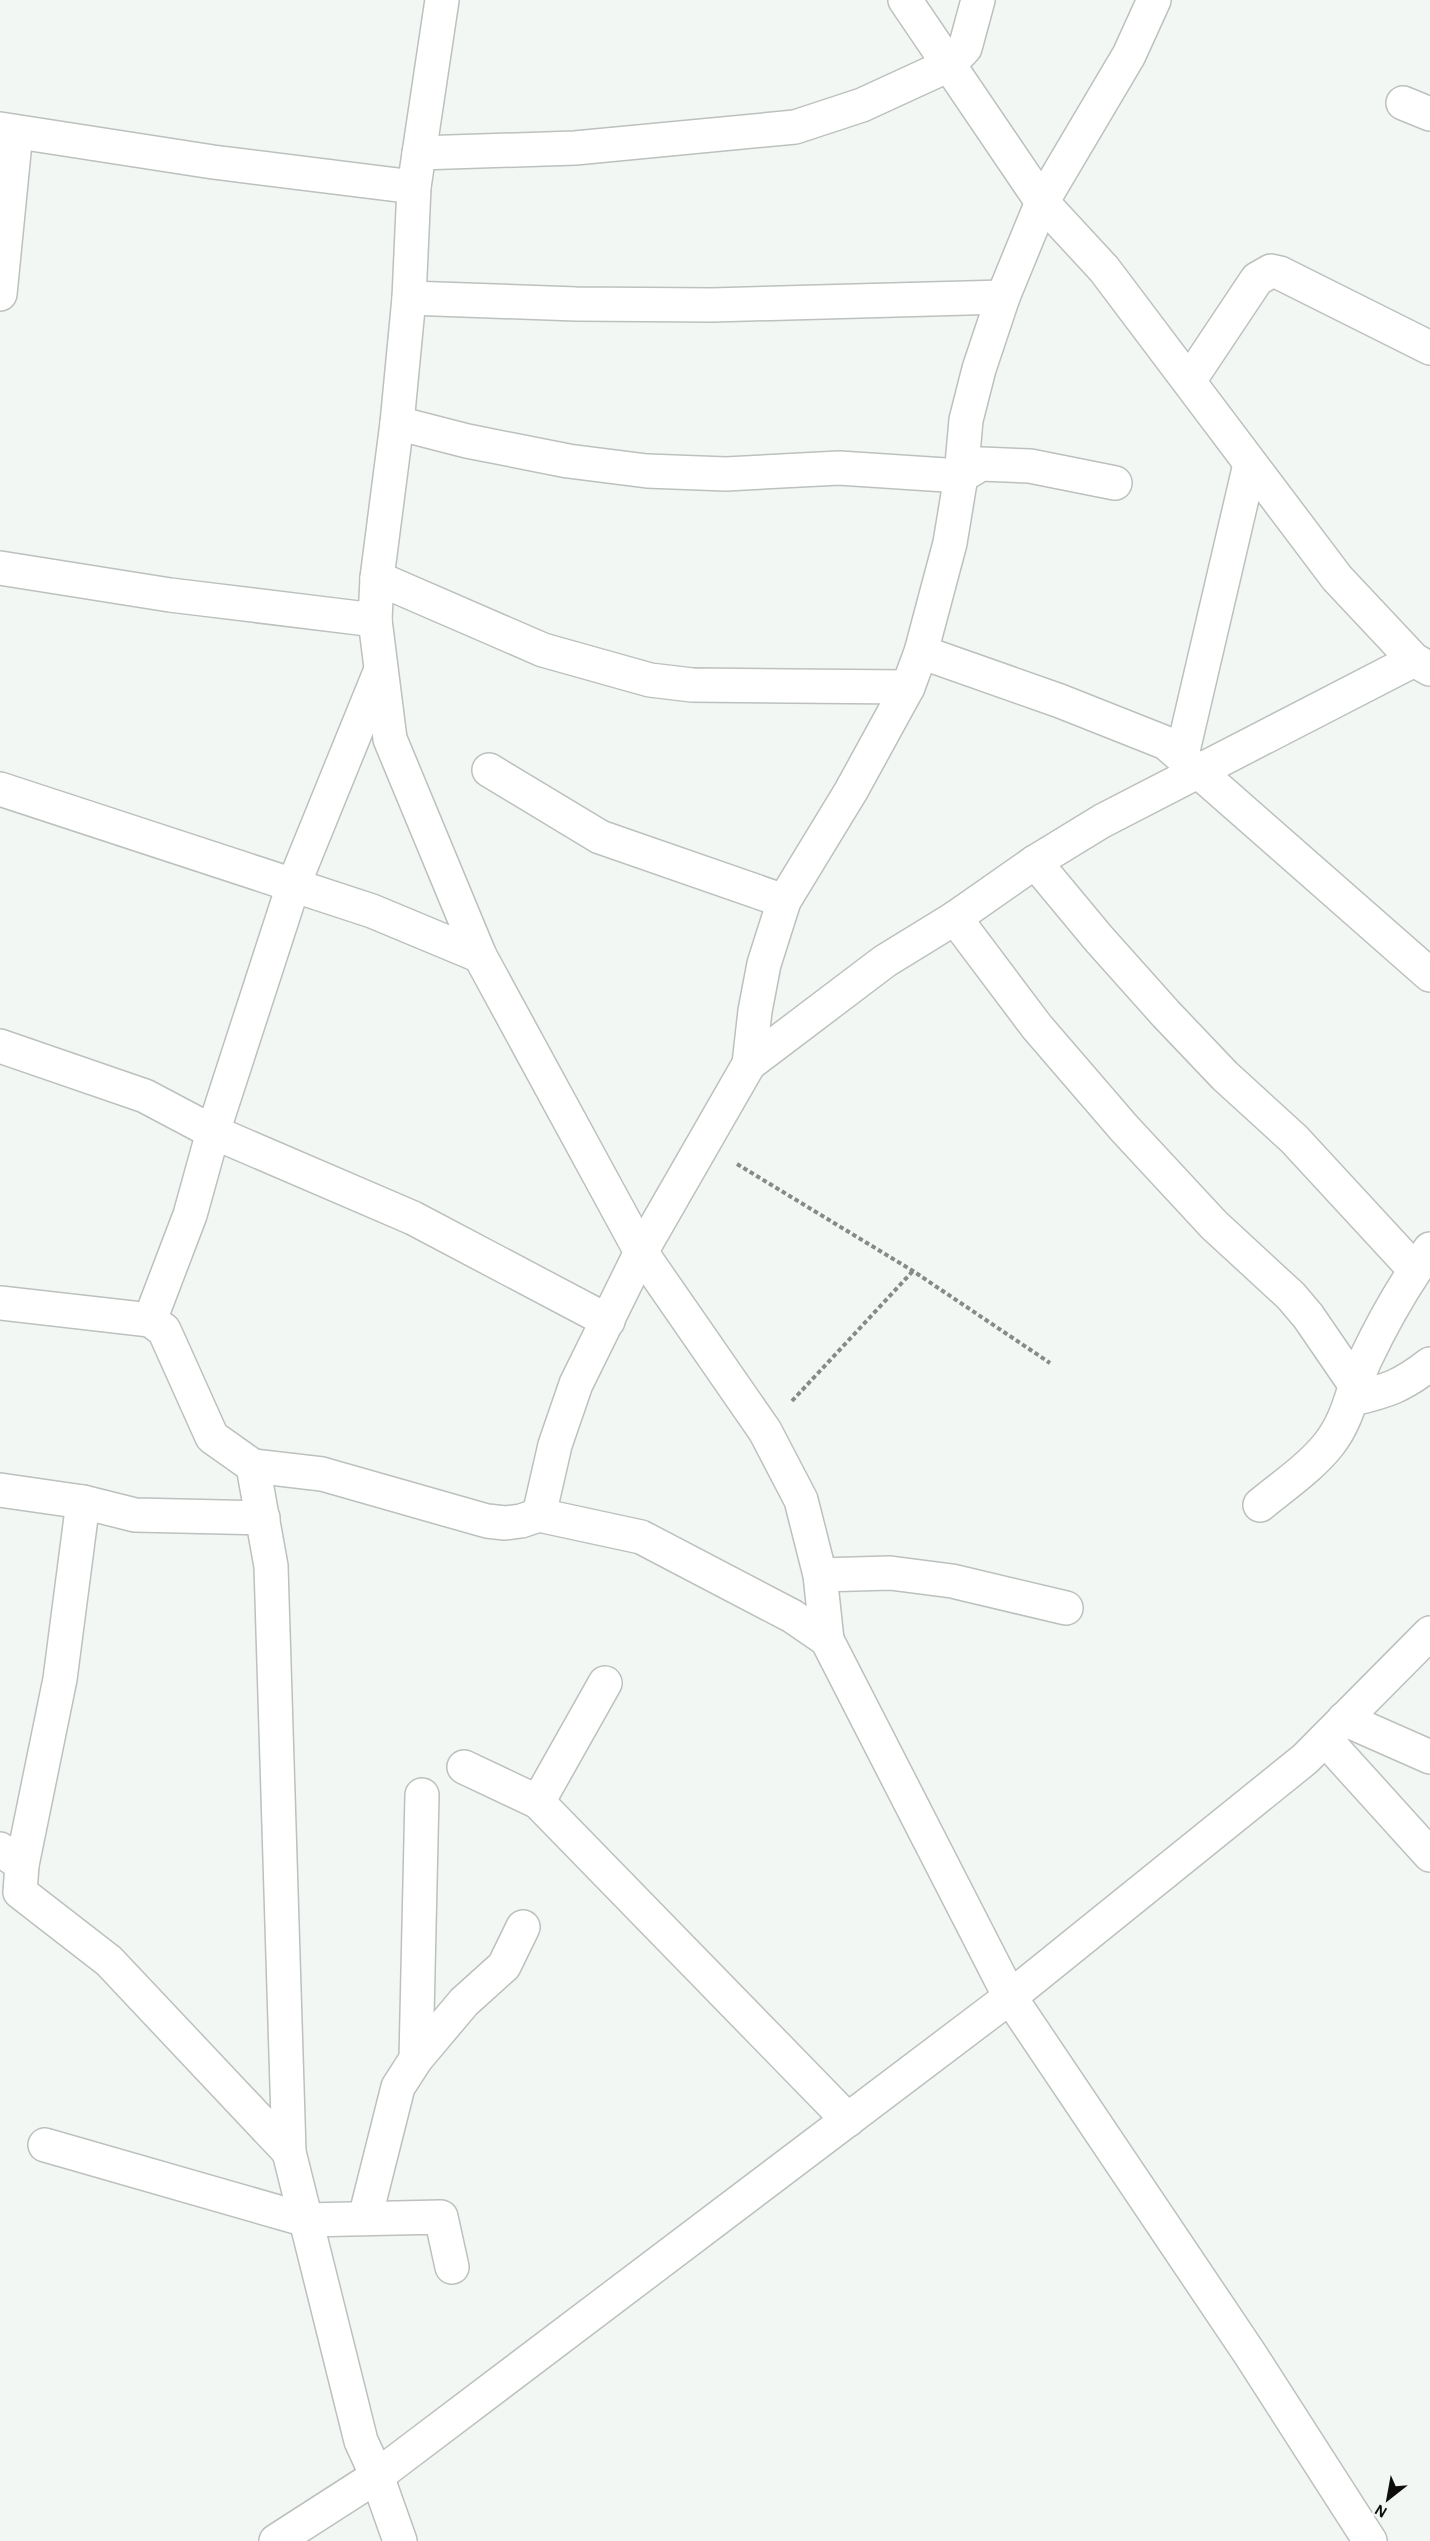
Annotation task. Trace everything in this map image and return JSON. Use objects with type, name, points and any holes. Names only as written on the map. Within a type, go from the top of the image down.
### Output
[{"type":"street","points":[[442,0],[414,187],[409,298],[398,423],[377,578],[375,620],[390,739],[480,956],[641,1252],[765,1431],[801,1500],[820,1575],[827,1640],[1010,1997],[1250,2354],[1370,2541]]},
{"type":"street","points":[[539,1515],[555,1445],[571,1395],[641,1252],[749,1064],[885,961],[955,918],[1035,862],[1190,762],[1257,743],[1422,664],[1337,578],[1104,269],[1042,202],[905,0]]},
{"type":"street","points":[[419,153],[575,148],[795,127],[862,105],[949,65],[965,48],[978,0]]},
{"type":"street","points":[[749,1064],[755,1011],[764,964],[784,901],[851,791],[908,687],[921,652],[945,566],[962,476],[966,420],[979,369],[1003,297],[1042,202],[1129,55],[1154,0]]},
{"type":"street","points":[[0,294],[8,130],[213,162],[414,187]]},
{"type":"street","points":[[1189,381],[1257,279],[1270,272],[1280,273],[1430,348]]},
{"type":"street","points":[[409,298],[576,304],[712,305],[1003,297]]},
{"type":"street","points":[[398,423],[466,441],[557,459],[647,471],[726,474],[839,468],[962,476],[981,465],[1030,466],[1115,483]]},
{"type":"street","points":[[1190,762],[1250,464]]},
{"type":"street","points":[[0,568],[170,595],[375,620]]},
{"type":"street","points":[[377,578],[543,650],[650,680],[692,685],[908,687]]},
{"type":"street","points":[[921,652],[1060,701],[1166,743],[1430,975]]},
{"type":"street","points":[[150,1320],[190,1215],[213,1132],[293,886],[381,669]]},
{"type":"street","points":[[489,770],[600,837],[784,901]]},
{"type":"street","points":[[0,789],[372,911],[480,956]]},
{"type":"street","points":[[1035,862],[1166,1014],[1225,1076],[1423,1260],[1365,1360],[1355,1393],[1328,1445],[1260,1505]]},
{"type":"street","points":[[955,918],[1037,1027],[1124,1128],[1214,1225],[1291,1296],[1308,1316],[1355,1393]]},
{"type":"street","points":[[0,1046],[145,1096],[213,1132],[412,1218],[608,1321]]},
{"type":"street","points":[[0,1304],[150,1320],[164,1330],[212,1437],[253,1466],[322,1474],[487,1521],[505,1523],[539,1515],[640,1538],[792,1616],[827,1640]]},
{"type":"street","points":[[1355,1393],[1390,1390],[1404,1384],[1430,1364]]},
{"type":"street","points":[[253,1466],[271,1566],[288,2152],[361,2441],[377,2476],[400,2541]]},
{"type":"street","points":[[0,1490],[83,1502],[135,1515],[263,1518]]},
{"type":"street","points":[[83,1502],[60,1679],[11,1857],[20,1892],[109,1961],[288,2152]]},
{"type":"street","points":[[820,1575],[890,1573],[931,1578],[1066,1608]]},
{"type":"street","points":[[276,2541],[377,2476],[1010,1997],[1305,1759],[1430,1633]]},
{"type":"street","points":[[538,1802],[605,1683]]},
{"type":"street","points":[[1335,1729],[1430,1757]]},
{"type":"street","points":[[1335,1729],[1430,1855]]},
{"type":"street","points":[[464,1767],[538,1802],[848,2120]]},
{"type":"street","points":[[416,2059],[422,1795]]},
{"type":"street","points":[[365,2218],[398,2087],[416,2059],[464,2002],[504,1966],[523,1926]]},
{"type":"street","points":[[45,2145],[306,2220],[441,2217],[452,2267]]},
{"type":"path","points":[[703,1143],[913,1271],[1050,1363]]},
{"type":"path","points":[[765,1431],[913,1271]]}]
